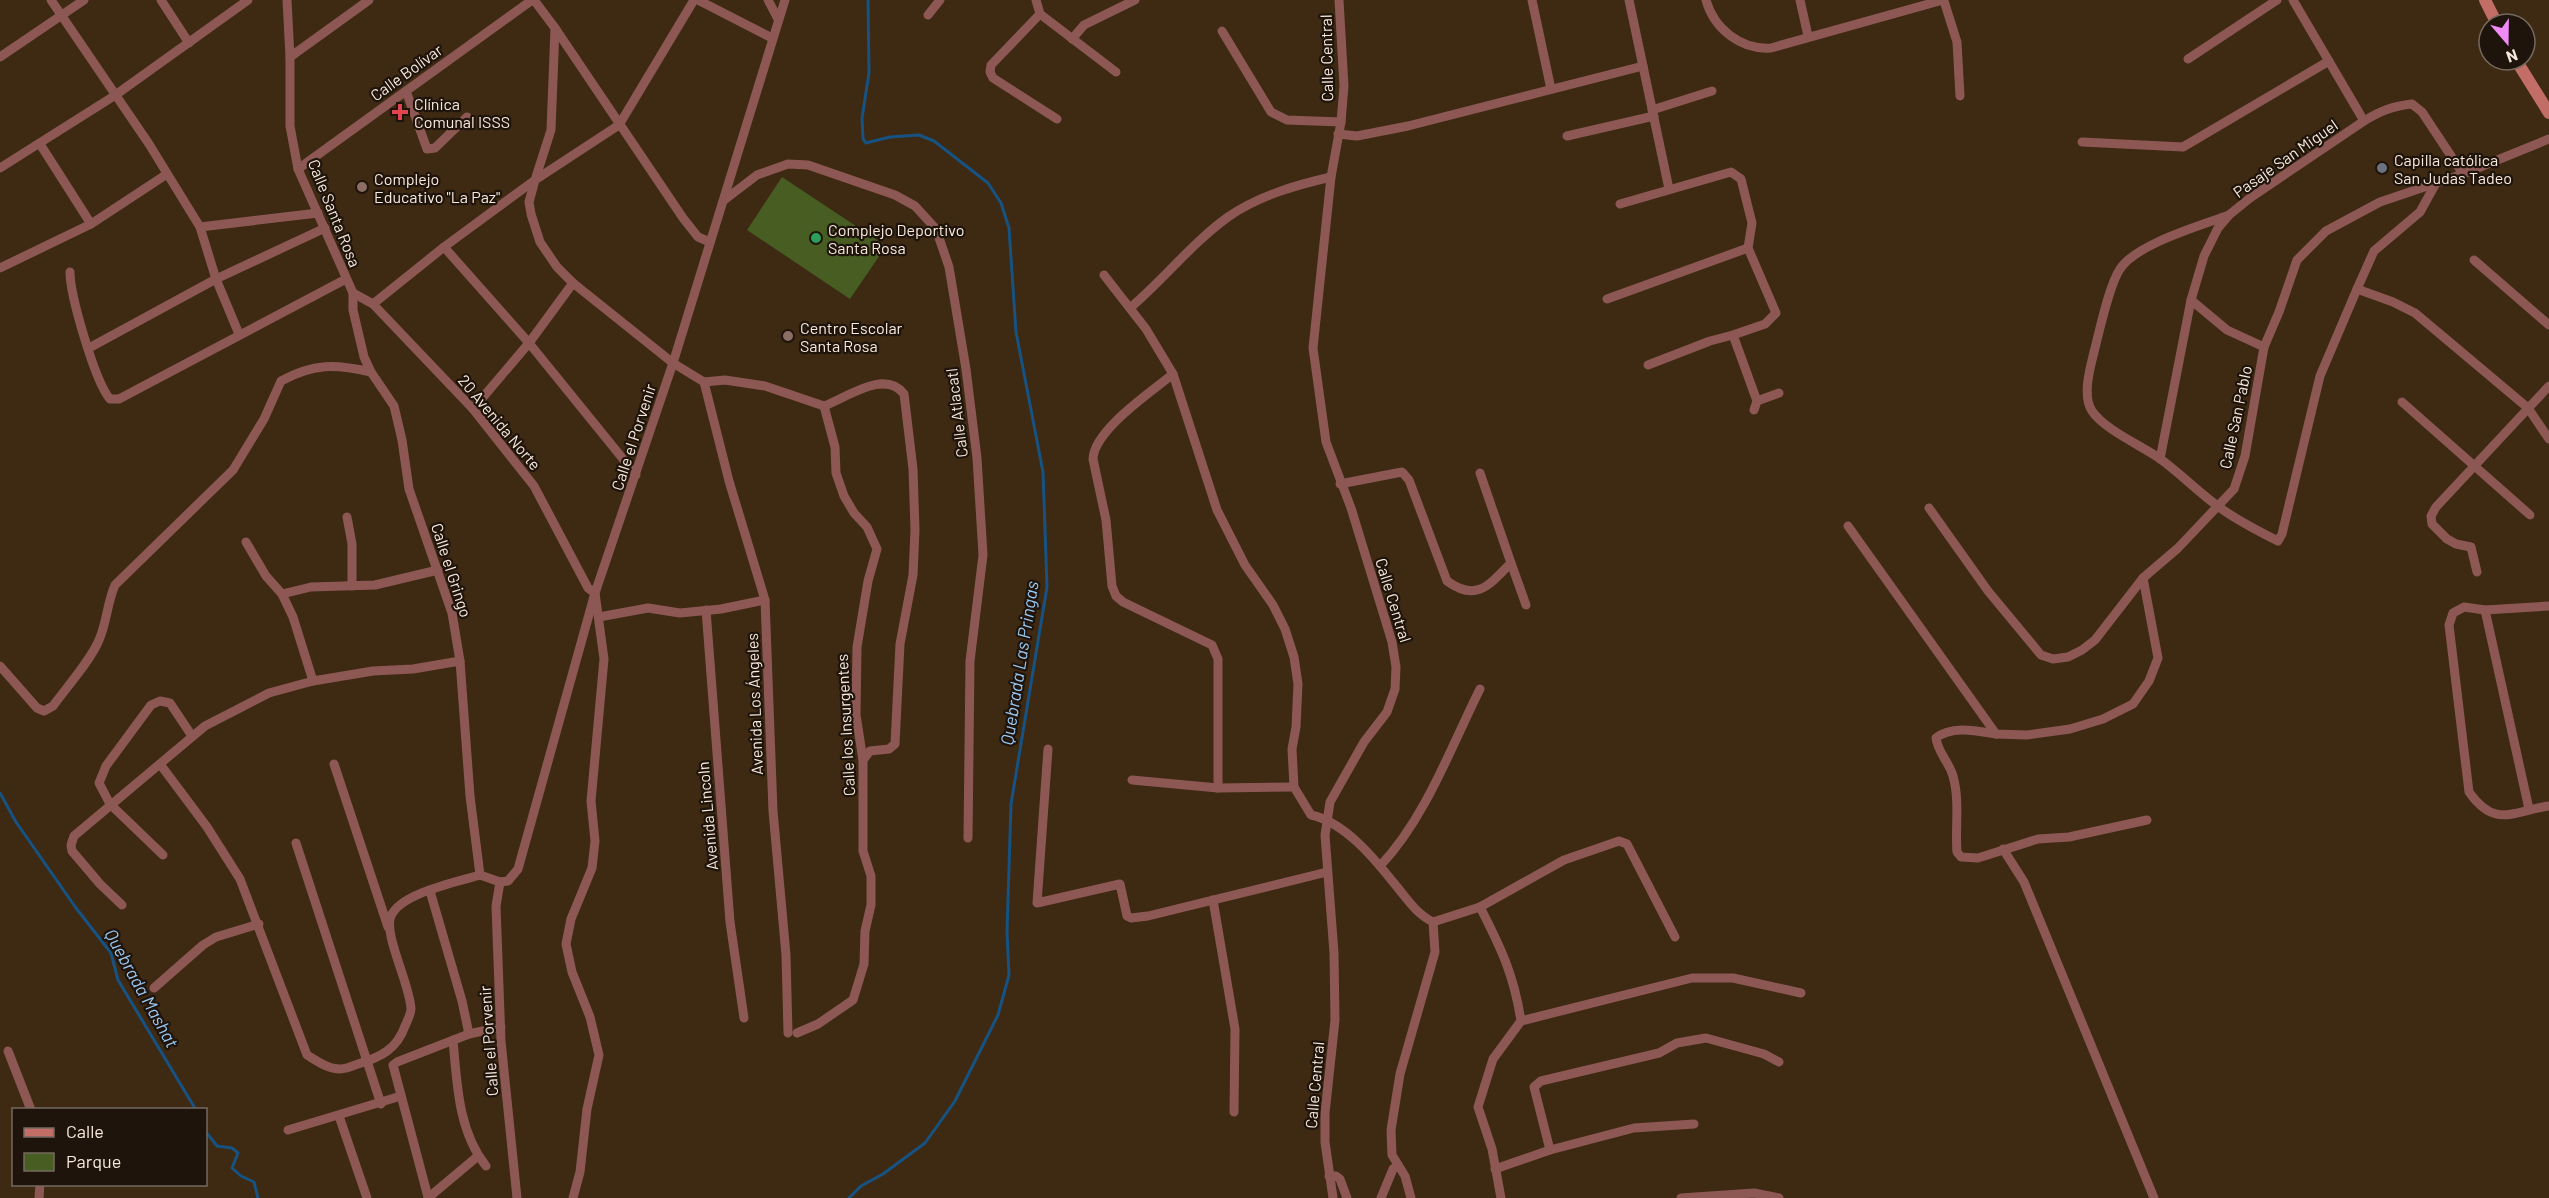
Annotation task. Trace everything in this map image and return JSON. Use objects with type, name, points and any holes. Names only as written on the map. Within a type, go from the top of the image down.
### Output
[{"type":"main road","points":[[2523,72],[2549,113]]},
{"type":"street","points":[[51,0],[200,227],[216,279],[239,334]]},
{"type":"street","points":[[0,57],[84,0]]},
{"type":"street","points":[[161,0],[189,43]]},
{"type":"street","points":[[0,168],[114,96],[248,0]]},
{"type":"street","name":"Calle Santa Rosa","points":[[287,0],[290,126],[298,169],[353,293]]},
{"type":"street","points":[[290,57],[369,0]]},
{"type":"street","points":[[533,0],[555,28],[683,218],[698,237],[710,242]]},
{"type":"street","name":"Calle Bolívar","points":[[298,169],[533,0]]},
{"type":"street","points":[[373,304],[444,247],[535,180],[620,126],[696,0],[772,38]]},
{"type":"street","points":[[768,0],[778,19]]},
{"type":"street","name":"Calle el Porvenir","points":[[517,1198],[501,1027],[496,906],[504,881],[518,869],[595,593],[673,363],[785,0]]},
{"type":"street","points":[[928,15],[939,0]]},
{"type":"street","points":[[1036,0],[1040,14],[1116,72]]},
{"type":"street","points":[[1072,39],[1084,25],[1135,0]]},
{"type":"street","name":"Calle Central","points":[[1333,1198],[1325,1142],[1325,1113],[1335,1020],[1334,953],[1325,836],[1327,818],[1330,802],[1347,771],[1364,742],[1387,712],[1395,689],[1396,667],[1392,642],[1351,508],[1326,442],[1313,348],[1331,177],[1341,122],[1344,86],[1339,0]]},
{"type":"street","points":[[1532,0],[1551,89]]},
{"type":"street","points":[[1629,0],[1669,189]]},
{"type":"street","points":[[1706,0],[1710,12],[1720,26],[1738,42],[1756,49],[1771,48],[1944,0],[1957,42],[1960,96]]},
{"type":"street","points":[[1800,0],[1808,36]]},
{"type":"street","points":[[2188,59],[2277,0]]},
{"type":"street","points":[[2293,0],[2364,121]]},
{"type":"street","points":[[1040,14],[991,65],[990,72],[993,78],[1057,119]]},
{"type":"street","points":[[555,28],[551,130],[529,202],[540,242],[557,267],[573,283],[673,363],[704,382],[725,380],[765,386],[824,406],[877,384],[888,382],[897,385],[904,394],[913,469],[913,575],[900,644],[895,744],[889,749],[870,751],[863,760]]},
{"type":"street","points":[[1222,31],[1271,112],[1287,120],[1341,122]]},
{"type":"street","points":[[2082,142],[2183,147],[2329,61]]},
{"type":"street","points":[[1338,134],[1357,136],[1408,126],[1643,66]]},
{"type":"street","points":[[406,91],[428,149],[435,148],[467,117]]},
{"type":"street","points":[[1567,136],[1653,113],[1712,91]]},
{"type":"street","name":"Pasaje San Miguel","points":[[2160,459],[2191,300],[2204,256],[2218,228],[2229,215],[2379,111],[2398,105],[2412,104],[2422,111],[2463,174]]},
{"type":"street","name":"Calle San Pablo","points":[[1929,508],[2021,633],[2041,655],[2052,659],[2068,657],[2082,650],[2095,640],[2143,578],[2178,548],[2234,489],[2245,456],[2264,347],[2297,260],[2326,231],[2380,202],[2463,174],[2549,139]]},
{"type":"street","points":[[40,144],[91,224]]},
{"type":"street","name":"Calle Atlacatl","points":[[723,201],[757,176],[788,164],[808,165],[895,195],[915,206],[936,229],[949,267],[966,369],[976,458],[983,555],[970,661],[968,838]]},
{"type":"street","points":[[1620,204],[1731,172],[1741,179],[1752,223],[1748,248],[1776,313],[1765,324],[1710,341],[1648,365]]},
{"type":"street","points":[[0,268],[91,224],[167,174]]},
{"type":"street","points":[[1130,308],[1157,285],[1203,238],[1229,217],[1283,190],[1331,177]]},
{"type":"street","points":[[2229,215],[2153,244],[2131,258],[2119,270],[2101,324],[2088,391],[2091,410],[2105,423],[2160,459],[2219,507],[2278,541],[2282,534],[2320,376],[2357,289],[2374,251],[2420,212],[2436,183]]},
{"type":"street","points":[[200,227],[318,213]]},
{"type":"street","points":[[89,348],[216,279],[325,228]]},
{"type":"street","points":[[444,247],[529,343],[636,475]]},
{"type":"street","points":[[1607,299],[1748,248]]},
{"type":"street","points":[[2474,260],[2549,325]]},
{"type":"street","points":[[70,272],[73,298],[105,393],[110,399],[119,399],[346,279]]},
{"type":"street","points":[[1104,275],[1146,329],[1173,374],[1217,510],[1245,565],[1273,605],[1285,629],[1294,657],[1298,684],[1296,727],[1292,748],[1294,787],[1311,815],[1327,818],[1380,866],[1420,916],[1432,922],[1480,907],[1564,860],[1619,841],[1627,844],[1675,937]]},
{"type":"street","points":[[473,409],[529,343],[573,283]]},
{"type":"street","points":[[2357,289],[2394,302],[2415,313],[2528,408],[2549,439]]},
{"type":"street","name":"20 Avenida Norte","points":[[353,293],[373,304],[473,409],[534,486],[588,588],[595,593]]},
{"type":"street","name":"Calle el Gringo","points":[[353,293],[353,310],[364,357],[371,372],[394,406],[402,440],[409,489],[452,613],[460,661],[470,796],[480,875]]},
{"type":"street","points":[[2191,300],[2227,330],[2264,347]]},
{"type":"street","points":[[1733,335],[1755,406],[1779,393]]},
{"type":"street","points":[[0,666],[37,708],[44,711],[53,706],[98,642],[106,621],[108,600],[115,585],[233,470],[248,448],[281,381],[319,366],[345,367],[371,372]]},
{"type":"street","points":[[1173,374],[1117,420],[1093,451],[1093,459],[1106,520],[1112,586],[1116,596],[1123,602],[1212,645],[1218,659],[1218,788]]},
{"type":"street","name":"Avenida Los Ángeles","points":[[704,382],[729,481],[765,600],[773,811],[793,1033]]},
{"type":"street","points":[[2477,572],[2471,547],[2456,544],[2447,539],[2432,524],[2431,516],[2436,507],[2477,466],[2549,386]]},
{"type":"street","points":[[2402,402],[2530,515]]},
{"type":"street","name":"Calle los Insurgentes","points":[[793,1033],[818,1024],[853,1000],[864,964],[866,931],[871,905],[871,876],[863,851],[863,760],[856,715],[856,647],[868,581],[877,549],[867,527],[854,513],[844,496],[836,473],[835,447],[824,406]]},
{"type":"street","points":[[1340,484],[1402,472],[1409,480],[1447,581],[1457,588],[1478,591],[1490,585],[1511,563]]},
{"type":"street","points":[[1480,473],[1526,605]]},
{"type":"street","points":[[347,517],[352,544],[352,586]]},
{"type":"street","points":[[1848,526],[1996,734]]},
{"type":"street","points":[[246,542],[266,576],[282,594],[293,617],[313,681]]},
{"type":"street","points":[[282,594],[311,587],[352,586],[397,581],[438,570]]},
{"type":"street","points":[[2143,578],[2158,658],[2149,681],[2133,704],[2103,719],[2070,729],[2027,735],[1956,730],[1943,732],[1936,738],[1941,754],[1953,776],[1958,852],[1961,857],[1968,859],[2038,839],[2069,837],[2147,820]]},
{"type":"street","points":[[573,1198],[580,1172],[587,1108],[599,1055],[590,1017],[572,972],[566,944],[572,919],[592,868],[595,841],[591,801],[604,659],[595,593]]},
{"type":"street","points":[[599,617],[648,608],[680,613],[765,600]]},
{"type":"street","points":[[2549,606],[2485,610],[2464,607],[2454,613],[2449,625],[2469,792],[2488,813],[2506,816],[2549,806]]},
{"type":"street","name":"Avenida Lincoln","points":[[706,610],[730,922],[744,1018]]},
{"type":"street","points":[[2485,610],[2529,809]]},
{"type":"street","points":[[122,905],[81,864],[71,845],[74,836],[205,726],[269,693],[313,681],[373,671],[412,669],[460,661]]},
{"type":"street","points":[[1380,866],[1397,848],[1423,804],[1480,689]]},
{"type":"street","points":[[163,855],[110,804],[99,783],[106,766],[151,705],[160,700],[170,703],[192,736]]},
{"type":"street","points":[[1048,749],[1037,903],[1120,884],[1127,916],[1131,918],[1148,916],[1327,872]]},
{"type":"street","points":[[160,764],[225,854],[240,879],[307,1055],[323,1065],[342,1069],[390,1051],[401,1037],[411,1010],[404,977],[334,764]]},
{"type":"street","points":[[1132,780],[1218,788],[1294,787]]},
{"type":"street","points":[[296,843],[381,1104]]},
{"type":"street","points":[[2003,849],[2024,882],[2154,1198]]},
{"type":"street","points":[[388,927],[391,915],[410,897],[480,875],[504,881]]},
{"type":"street","points":[[430,891],[462,1001],[469,1034]]},
{"type":"street","points":[[1213,900],[1235,1029],[1234,1112]]},
{"type":"street","points":[[1480,907],[1506,956],[1517,993],[1521,1021]]},
{"type":"street","points":[[1411,1198],[1405,1176],[1392,1155],[1391,1130],[1400,1074],[1435,952],[1432,922]]},
{"type":"street","points":[[154,988],[209,941],[259,924]]},
{"type":"street","points":[[1501,1198],[1478,1107],[1493,1059],[1521,1021],[1692,978],[1733,978],[1801,993]]},
{"type":"street","points":[[478,1156],[428,1198],[393,1065],[469,1034],[501,1027]]},
{"type":"street","points":[[1550,1150],[1534,1087],[1541,1081],[1659,1053],[1677,1043],[1706,1038],[1764,1054],[1779,1062]]},
{"type":"street","points":[[453,1040],[460,1103],[478,1156],[486,1166]]},
{"type":"street","points":[[8,1051],[30,1108]]},
{"type":"street","points":[[288,1130],[381,1104],[401,1096]]},
{"type":"street","points":[[339,1116],[367,1198]]},
{"type":"street","points":[[1495,1169],[1550,1150],[1634,1128],[1694,1124]]},
{"type":"street","points":[[1381,1198],[1393,1169],[1398,1165]]},
{"type":"street","points":[[1329,1176],[1336,1176],[1340,1179],[1347,1198]]},
{"type":"street","points":[[1681,1198],[1754,1192],[1779,1198]]},
{"type":"green space","name":"Complejo Deportivo Santa Rosa","points":[[782,177],[886,246],[850,299],[747,230]]},
{"type":"waterway","name":"Quebrada Las Pringas","points":[[849,1198],[861,1186],[883,1174],[925,1143],[955,1101],[998,1015],[1009,975],[1007,932],[1011,804],[1047,587],[1043,472],[1016,332],[1009,228],[1001,203],[988,183],[934,141],[919,135],[890,137],[866,143],[863,139],[862,118],[869,73],[868,0]]},
{"type":"waterway","name":"Quebrada Mashat","points":[[0,793],[16,822],[76,908],[111,953],[118,980],[195,1108]]},
{"type":"waterway","name":"Quebrada Mashat","points":[[207,1133],[217,1146],[232,1148],[238,1153],[232,1168],[241,1176],[254,1182],[258,1198]]},
{"type":"place","name":"Clínica Comunal ISSS","points":[[400,112]]},
{"type":"place","name":"Capilla católica San Judas Tadeo","points":[[2382,168]]},
{"type":"place","name":"Complejo Educativo \"La Paz\"","points":[[362,187]]},
{"type":"place","name":"Complejo Deportivo Santa Rosa","points":[[816,238]]},
{"type":"place","name":"Centro Escolar Santa Rosa","points":[[788,336]]}]
